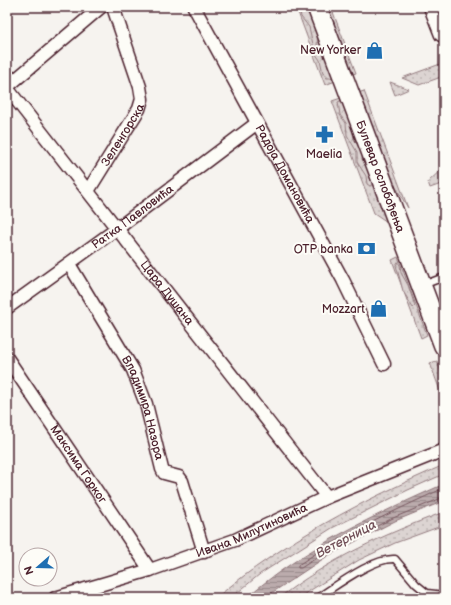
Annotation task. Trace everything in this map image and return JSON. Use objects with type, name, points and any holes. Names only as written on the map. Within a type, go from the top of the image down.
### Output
[{"type":"main road","name":"Булевар ослобођења","points":[[317,7],[444,346]]},
{"type":"street","points":[[7,88],[101,7]]},
{"type":"street","name":"Зеленгорска","points":[[88,191],[139,109],[142,99],[140,87],[113,7]]},
{"type":"street","name":"Радоја Домановића","points":[[194,7],[344,280],[384,364]]},
{"type":"street","points":[[430,7],[441,35]]},
{"type":"street","name":"Цара Душана","points":[[7,88],[327,497]]},
{"type":"street","name":"Ратка Павловића","points":[[7,308],[118,228],[257,123]]},
{"type":"street","name":"Владимира Назора","points":[[69,264],[132,370],[146,404],[162,469],[164,473],[179,477],[182,481],[204,552]]},
{"type":"street","name":"Максима Горког","points":[[7,358],[150,570]]},
{"type":"street","name":"Ивана Милутиновића","points":[[55,598],[150,570],[204,552],[235,540],[327,497],[444,450]]},
{"type":"lane","points":[[422,285],[444,277]]},
{"type":"lane","points":[[317,598],[369,567],[388,558],[395,559],[416,584],[427,593],[444,595]]},
{"type":"green space","points":[[296,7],[310,7],[338,80],[325,85]]},
{"type":"green space","points":[[299,7],[307,7],[316,30],[317,46],[324,49],[328,66],[333,76],[331,78],[327,78],[323,73],[320,60],[315,53],[309,27],[301,17]]},
{"type":"green space","points":[[325,7],[331,7],[356,73],[351,75]]},
{"type":"green space","points":[[443,63],[444,76],[419,85],[402,78]]},
{"type":"green space","points":[[390,82],[409,89],[395,95]]},
{"type":"green space","points":[[364,91],[408,208],[389,176],[358,93]]},
{"type":"green space","points":[[344,97],[393,226],[374,213],[332,101]]},
{"type":"green space","points":[[342,100],[352,126],[354,139],[363,154],[362,159],[372,177],[373,184],[370,186],[367,184],[366,176],[357,162],[357,152],[347,135],[346,123],[340,115],[338,102]]},
{"type":"green space","points":[[444,167],[444,183],[430,188],[428,182]]},
{"type":"green space","points":[[398,257],[427,335],[421,338],[392,260]]},
{"type":"green space","points":[[398,262],[415,306],[413,308],[403,291],[396,265]]},
{"type":"green space","points":[[437,361],[444,380],[444,402],[430,363]]},
{"type":"green space","points":[[444,465],[444,474],[408,490],[332,528],[260,574],[231,598],[216,598],[269,558],[325,523],[354,507]]},
{"type":"green space","points":[[444,512],[444,525],[395,543],[359,560],[298,598],[279,598],[298,584],[338,559],[400,529]]},
{"type":"water","name":"Ветерница","points":[[444,484],[444,501],[395,521],[329,555],[264,598],[246,598],[268,580],[316,548],[392,508]]},
{"type":"place","name":"New Yorker","points":[[374,50]]},
{"type":"place","name":"Maelia","points":[[324,135]]},
{"type":"place","name":"OTP banka","points":[[366,249]]},
{"type":"place","name":"Mozzart","points":[[378,309]]}]
